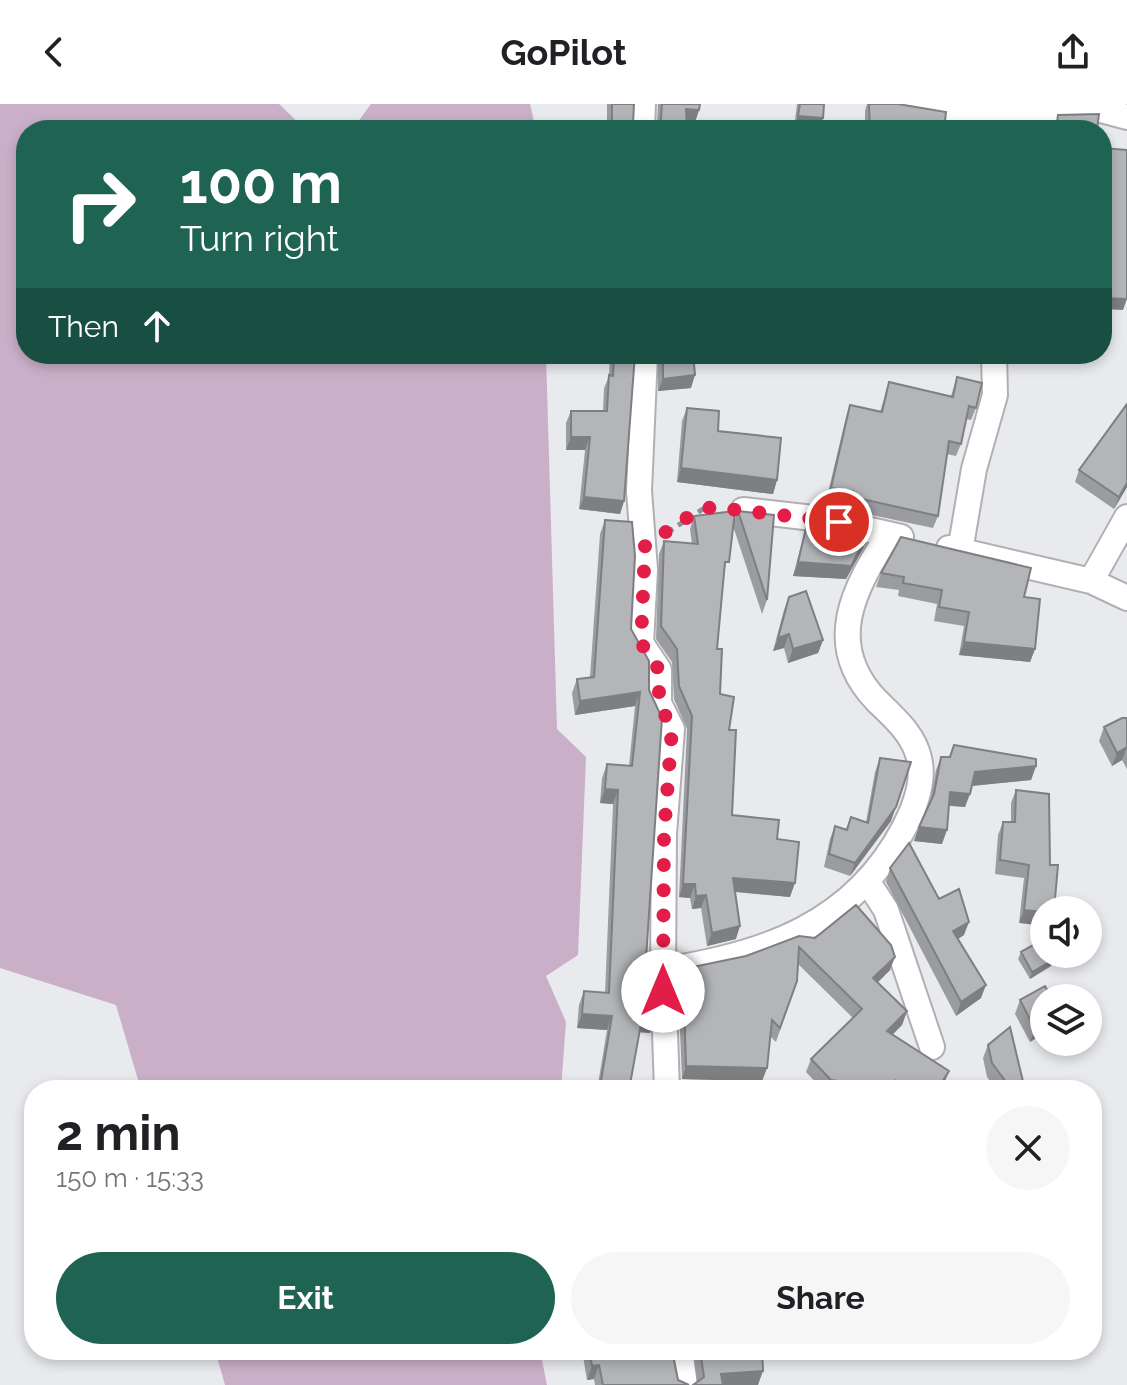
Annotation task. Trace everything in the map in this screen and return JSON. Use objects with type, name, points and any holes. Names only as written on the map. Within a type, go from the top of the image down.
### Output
[{"type":"street","points":[[910,104],[965,120]]},
{"type":"street","points":[[994,120],[1101,110],[1127,117]]},
{"type":"street","points":[[645,364],[639,491],[645,546],[641,643],[659,670],[659,703],[672,729],[664,834],[663,970],[667,1080]]},
{"type":"street","points":[[960,551],[974,469],[995,395],[994,364]]},
{"type":"street","points":[[743,510],[822,519],[889,534],[1091,581],[1127,598]]},
{"type":"street","points":[[1091,581],[1127,517]]},
{"type":"street","points":[[663,970],[718,962],[769,947],[831,912],[879,869],[912,813],[921,772],[915,745],[863,684],[850,654],[848,632],[852,601],[863,575],[889,534]]},
{"type":"street","points":[[868,882],[886,910],[901,963],[925,1016],[932,1047]]},
{"type":"street","points":[[681,1360],[685,1385]]},
{"type":"path","points":[[645,546],[703,509],[743,510]]},
{"type":"shaded area","points":[[0,104],[279,104],[296,120],[16,120],[16,364],[546,364],[557,729],[586,757],[578,955],[546,976],[566,1022],[562,1080],[138,1080],[116,1005],[0,968]]},
{"type":"shaded area","points":[[371,104],[530,104],[534,120],[359,120]]},
{"type":"shaded area","points":[[218,1360],[542,1360],[547,1385],[225,1385]]},
{"type":"building","points":[[612,104],[634,104],[633,120],[612,120]]},
{"type":"building","points":[[662,104],[700,104],[699,110],[686,109],[687,120],[661,119]]},
{"type":"building","points":[[800,104],[824,104],[823,118],[798,116]]},
{"type":"building","points":[[869,104],[898,104],[946,112],[945,120],[870,120]]},
{"type":"building","points":[[1099,114],[1098,120],[1057,120],[1058,115]]},
{"type":"building","points":[[1112,149],[1127,150],[1127,299],[1112,298]]},
{"type":"building","points":[[614,364],[634,364],[624,501],[584,497],[590,437],[571,437],[571,411],[607,411],[609,375],[613,376]]},
{"type":"building","points":[[663,364],[694,364],[695,375],[663,379]]},
{"type":"building","points":[[957,377],[982,383],[976,408],[969,406],[961,444],[949,441],[938,516],[853,497],[853,491],[831,488],[850,405],[882,412],[889,382],[953,397]]},
{"type":"building","points":[[1127,404],[1127,483],[1119,497],[1079,470]]},
{"type":"building","points":[[687,408],[719,411],[718,431],[781,438],[777,480],[681,468]]},
{"type":"building","points":[[735,511],[729,562],[725,562],[717,649],[722,649],[720,694],[734,697],[729,730],[736,730],[732,815],[779,820],[777,839],[799,842],[795,883],[733,878],[740,926],[712,933],[706,895],[696,896],[695,884],[683,884],[692,716],[679,686],[677,649],[661,626],[664,541],[698,544],[694,516]]},
{"type":"building","points":[[738,511],[774,515],[767,600]]},
{"type":"building","points":[[605,520],[632,522],[635,556],[631,629],[649,661],[649,690],[662,718],[646,959],[653,959],[646,997],[654,998],[655,1019],[642,1018],[631,1080],[601,1080],[612,1016],[582,1014],[584,991],[609,993],[618,790],[605,789],[607,764],[632,766],[640,692],[580,701],[577,679],[594,677]]},
{"type":"building","points":[[808,520],[870,530],[851,566],[798,562]]},
{"type":"building","points":[[901,537],[1031,568],[1024,597],[1040,599],[1035,649],[964,642],[969,612],[939,607],[942,590],[903,583],[904,577],[881,573]]},
{"type":"building","points":[[806,591],[823,640],[793,649],[789,634],[778,638],[789,597]]},
{"type":"building","points":[[1127,718],[1127,747],[1117,753],[1104,727]]},
{"type":"building","points":[[954,745],[1036,759],[1036,766],[975,772],[970,794],[950,792],[947,830],[919,827],[934,794],[941,757],[950,757]]},
{"type":"building","points":[[880,758],[911,762],[896,807],[855,863],[829,854],[835,826],[847,830],[851,817],[868,823]]},
{"type":"building","points":[[1016,790],[1049,794],[1050,865],[1058,865],[1055,896],[1030,896],[1030,911],[1024,910],[1029,865],[1000,860],[1003,822],[1015,822]]},
{"type":"building","points":[[909,843],[939,899],[959,889],[969,922],[953,931],[986,985],[961,1002],[890,868]]},
{"type":"building","points":[[856,905],[891,945],[895,957],[873,978],[907,1011],[887,1031],[949,1071],[943,1080],[831,1080],[811,1059],[862,1009],[799,947],[797,981],[780,1028],[772,1020],[767,1068],[686,1066],[683,969],[746,956],[799,936],[815,938]]},
{"type":"building","points":[[1030,947],[1030,968],[1039,968],[1032,972],[1021,952]]},
{"type":"building","points":[[1030,994],[1030,1019],[1020,1000]]},
{"type":"building","points":[[1010,1027],[1023,1080],[1005,1080],[992,1063],[988,1045]]},
{"type":"building","points":[[591,1360],[674,1360],[678,1380],[689,1385],[603,1385],[599,1365],[592,1366]]},
{"type":"building","points":[[701,1360],[762,1360],[763,1371],[721,1374],[723,1385],[693,1385],[704,1377]]},
{"type":"route","points":[[663,991],[664,834],[672,729],[659,703],[659,670],[641,643],[645,546],[694,513],[712,507],[839,522]]}]
